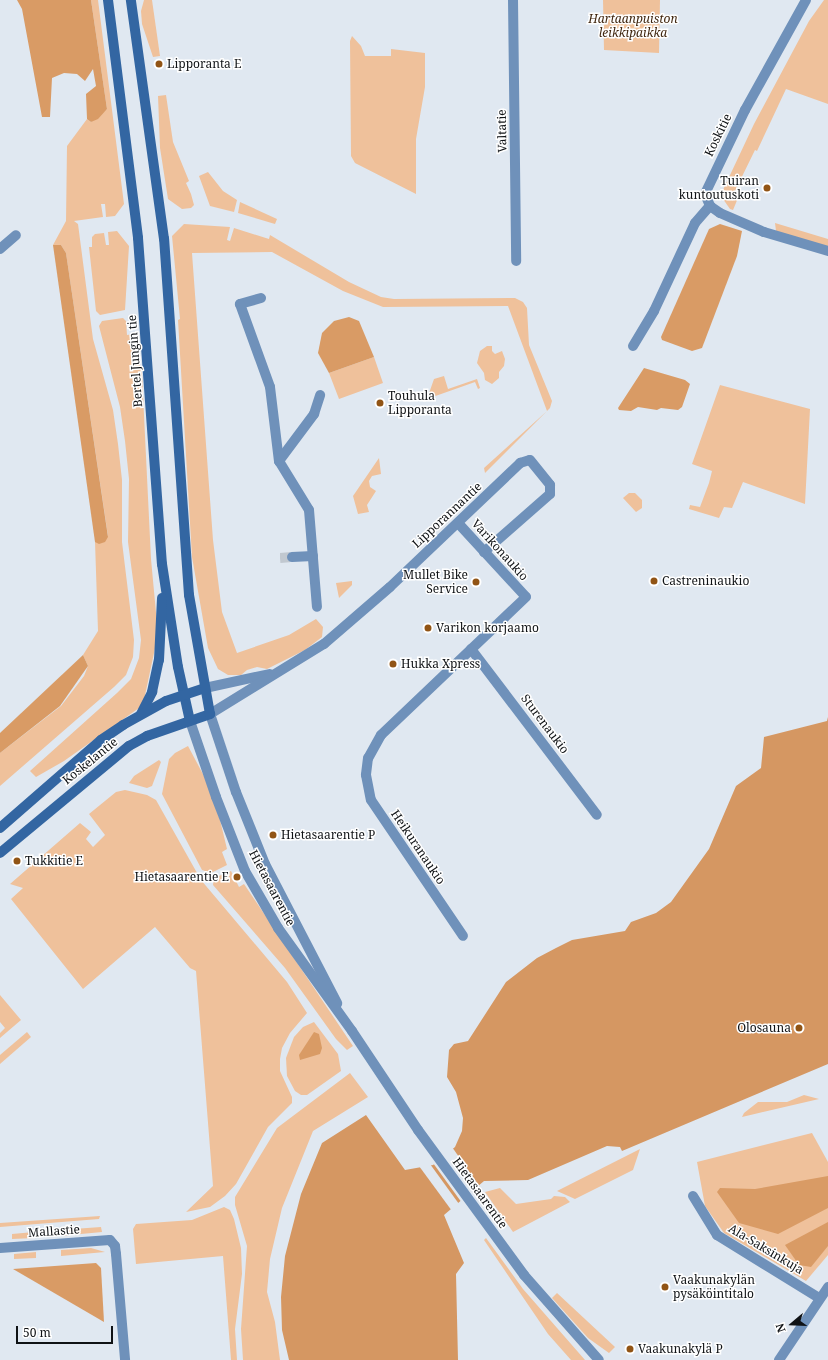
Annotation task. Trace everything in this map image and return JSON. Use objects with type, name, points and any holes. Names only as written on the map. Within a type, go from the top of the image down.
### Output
[{"type":"main road","name":"Bertel Jungin tie","points":[[108,0],[135,204],[162,564],[190,721]]},
{"type":"main road","points":[[131,0],[160,200],[164,239],[184,545],[210,714]]},
{"type":"main road","points":[[140,716],[152,692],[159,660],[162,564]]},
{"type":"main road","name":"Koskelantie","points":[[0,828],[102,740],[140,716],[184,694],[205,688]]},
{"type":"main road","name":"Koskelantie","points":[[0,853],[129,746],[147,736],[210,714]]},
{"type":"street","name":"Valtatie","points":[[513,0],[516,261]]},
{"type":"street","name":"Koskitie","points":[[710,206],[705,194],[709,184],[745,110],[806,0]]},
{"type":"street","points":[[633,346],[654,311],[695,223],[710,206],[764,232],[828,251]]},
{"type":"street","points":[[0,249],[16,235]]},
{"type":"street","points":[[261,298],[240,304],[270,387],[279,461],[309,510],[317,607]]},
{"type":"street","points":[[279,461],[314,414],[320,395]]},
{"type":"street","name":"Lipporannantie","points":[[210,714],[324,644],[458,523],[520,463],[530,460],[540,470],[550,485],[550,494],[484,552]]},
{"type":"street","name":"Varikonaukio","points":[[366,767],[371,750],[381,735],[526,597],[458,523]]},
{"type":"street","points":[[292,557],[313,556]]},
{"type":"street","name":"Sturenaukio","points":[[471,649],[597,815]]},
{"type":"street","name":"Lipporannantie","points":[[205,688],[250,680],[281,671]]},
{"type":"street","name":"Hietasaarentie","points":[[210,714],[236,792],[265,864],[352,1031]]},
{"type":"street","name":"Hietasaarentie","points":[[190,721],[216,797],[246,870],[299,960],[352,1031],[418,1130],[482,1219],[524,1275],[599,1360]]},
{"type":"street","name":"Heikuranaukio","points":[[366,767],[366,784],[371,800],[463,936]]},
{"type":"street","name":"Ala-Saksinkuja","points":[[693,1196],[717,1234],[819,1298]]},
{"type":"street","name":"Mallastie","points":[[0,1248],[110,1240],[115,1246],[125,1360]]},
{"type":"street","points":[[779,1360],[819,1298],[828,1287]]},
{"type":"green space","points":[[91,0],[98,0],[124,204],[115,216],[106,217],[105,204],[101,204],[103,217],[74,221],[78,224],[93,339],[113,410],[118,444],[122,480],[122,542],[134,640],[133,657],[126,675],[114,687],[0,786],[0,753],[61,706],[84,676],[88,666],[83,655],[98,631],[95,542],[104,542],[108,536],[66,253],[61,245],[53,245],[66,221],[67,146],[87,119],[91,122],[107,109]]},
{"type":"green space","points":[[144,0],[152,0],[160,56],[153,57],[142,24],[141,11]]},
{"type":"green space","name":"Hartaanpuiston leikkipaikka","points":[[603,0],[660,0],[659,53],[604,50]]},
{"type":"green space","points":[[824,0],[828,0],[828,104],[786,89],[757,151],[755,150],[733,195],[738,198],[733,210],[730,209],[723,199],[723,190],[754,124],[809,21]]},
{"type":"green space","points":[[352,36],[361,46],[365,56],[391,56],[391,49],[425,53],[425,87],[416,139],[416,194],[355,163],[351,156],[350,41]]},
{"type":"green space","points":[[166,95],[173,142],[189,181],[186,183],[194,205],[191,208],[182,209],[168,199],[160,148],[158,96]]},
{"type":"green space","points":[[208,172],[223,191],[237,200],[234,212],[210,206],[199,176]]},
{"type":"green space","points":[[240,202],[277,219],[275,224],[238,213]]},
{"type":"green space","points":[[775,223],[828,239],[828,248],[776,231]]},
{"type":"green space","points":[[184,224],[230,227],[227,240],[230,241],[234,228],[269,239],[270,235],[349,282],[381,297],[394,299],[515,298],[523,302],[527,308],[529,345],[552,401],[550,408],[547,411],[508,306],[383,307],[343,291],[272,252],[192,253],[213,540],[222,612],[237,653],[289,635],[316,619],[323,627],[322,637],[305,650],[267,669],[257,667],[247,670],[241,675],[228,675],[218,669],[208,648],[192,557],[178,320],[180,319],[172,236]]},
{"type":"green space","points":[[117,231],[129,246],[125,310],[100,315],[96,311],[89,247],[92,247],[92,237],[95,234],[104,233],[106,245],[109,245],[108,232]]},
{"type":"green space","points":[[123,318],[126,321],[127,335],[133,334],[142,374],[151,559],[158,634],[144,700],[139,708],[64,761],[36,777],[30,771],[131,679],[139,658],[141,640],[128,542],[129,479],[125,441],[120,407],[99,326],[102,321]]},
{"type":"green space","points":[[487,346],[492,346],[492,351],[495,354],[502,351],[505,359],[504,366],[499,372],[499,378],[492,384],[485,380],[484,373],[477,363],[480,351]]},
{"type":"green space","points":[[374,357],[383,383],[339,399],[329,373]]},
{"type":"green space","points":[[444,376],[448,389],[477,379],[480,388],[478,389],[475,382],[427,399],[434,379]]},
{"type":"green space","points":[[720,385],[810,409],[805,504],[743,482],[732,508],[724,507],[719,518],[689,509],[690,505],[700,507],[712,471],[692,464]]},
{"type":"green space","points":[[547,411],[485,473],[484,468]]},
{"type":"green space","points":[[379,458],[381,474],[372,476],[369,481],[370,487],[376,491],[367,505],[369,512],[358,514],[353,496]]},
{"type":"green space","points":[[629,493],[635,493],[642,500],[642,508],[636,512],[623,498]]},
{"type":"green space","points":[[352,581],[352,585],[339,598],[336,583]]},
{"type":"green space","points":[[188,746],[204,776],[220,820],[227,849],[222,852],[227,865],[211,873],[202,870],[162,794],[169,759],[175,753]]},
{"type":"green space","points":[[159,760],[161,762],[152,786],[147,788],[129,783],[134,776]]},
{"type":"green space","points":[[125,790],[147,795],[156,800],[201,880],[287,982],[307,1013],[290,1033],[282,1048],[280,1059],[280,1071],[292,1097],[292,1103],[268,1127],[236,1184],[225,1196],[210,1207],[186,1212],[213,1186],[196,971],[190,968],[155,927],[83,989],[11,899],[23,888],[10,884],[80,823],[91,832],[86,839],[93,847],[105,835],[89,814],[116,792]]},
{"type":"green space","points":[[231,871],[239,887],[244,884],[353,1046],[347,1050],[336,1039],[285,968],[213,885],[214,878]]},
{"type":"green space","points":[[0,995],[21,1020],[0,1038],[0,1033],[5,1028],[0,1022]]},
{"type":"green space","points":[[314,1022],[338,1054],[341,1071],[307,1095],[301,1095],[295,1091],[287,1076],[286,1058],[294,1037],[303,1027]]},
{"type":"green space","points":[[27,1032],[31,1037],[0,1064],[0,1055]]},
{"type":"green space","points":[[350,1073],[368,1097],[313,1131],[282,1208],[270,1259],[267,1292],[275,1322],[280,1360],[243,1360],[241,1329],[247,1246],[235,1205],[235,1197],[277,1128]]},
{"type":"green space","points":[[804,1095],[819,1099],[742,1117],[744,1113],[758,1102],[787,1102]]},
{"type":"green space","points":[[812,1133],[828,1162],[828,1255],[806,1281],[724,1233],[705,1206],[697,1162]]},
{"type":"green space","points":[[640,1149],[633,1170],[575,1199],[557,1191]]},
{"type":"green space","points":[[500,1188],[516,1204],[551,1199],[554,1196],[565,1197],[570,1202],[513,1232],[485,1192]]},
{"type":"green space","points":[[224,1207],[230,1210],[234,1219],[241,1248],[242,1274],[235,1329],[237,1360],[231,1360],[223,1256],[136,1264],[133,1229],[136,1224],[192,1220]]},
{"type":"green space","points":[[100,1216],[99,1219],[0,1227],[0,1223]]},
{"type":"green space","points":[[101,1227],[102,1232],[60,1236],[59,1230]]},
{"type":"green space","points":[[34,1232],[35,1238],[12,1239],[12,1234]]},
{"type":"green space","points":[[486,1238],[523,1289],[585,1360],[571,1360],[548,1334],[484,1240]]},
{"type":"green space","points":[[91,1248],[105,1252],[61,1256],[61,1250]]},
{"type":"green space","points":[[36,1252],[36,1258],[14,1259],[14,1254]]},
{"type":"green space","points":[[557,1293],[615,1347],[609,1353],[588,1338],[552,1298]]},
{"type":"shaded area","points":[[17,0],[91,0],[107,109],[98,119],[91,122],[87,119],[86,94],[96,86],[93,69],[85,81],[77,74],[64,73],[52,78],[50,117],[42,117],[22,9]]},
{"type":"shaded area","points":[[720,224],[742,231],[737,256],[702,348],[692,351],[662,340],[661,337],[709,229]]},
{"type":"shaded area","points":[[53,245],[61,245],[66,253],[108,537],[105,542],[99,544],[95,542]]},
{"type":"shaded area","points":[[349,317],[359,321],[374,357],[329,373],[318,353],[322,333],[334,321]]},
{"type":"shaded area","points":[[644,368],[685,380],[690,384],[682,407],[678,410],[661,408],[657,410],[638,407],[631,411],[619,410],[618,408]]},
{"type":"shaded area","points":[[83,655],[88,666],[60,706],[0,753],[0,733]]},
{"type":"shaded area","points":[[828,717],[828,1064],[622,1151],[620,1147],[607,1146],[528,1180],[484,1181],[444,1215],[464,1263],[456,1274],[458,1360],[289,1360],[282,1330],[281,1297],[285,1256],[301,1194],[322,1143],[366,1115],[405,1170],[433,1165],[455,1147],[462,1131],[463,1118],[456,1092],[447,1077],[449,1050],[454,1044],[468,1041],[506,982],[537,958],[572,940],[625,931],[631,922],[656,913],[671,902],[709,849],[736,786],[761,768],[764,737],[827,721]]},
{"type":"shaded area","points":[[314,1032],[319,1034],[322,1048],[320,1054],[300,1060],[299,1055]]},
{"type":"shaded area","points":[[828,1176],[828,1208],[778,1234],[739,1223],[717,1192],[720,1188],[755,1189]]},
{"type":"shaded area","points":[[828,1222],[828,1246],[811,1267],[799,1265],[785,1245]]},
{"type":"shaded area","points":[[96,1263],[101,1268],[104,1322],[13,1269]]},
{"type":"pier","points":[[452,1147],[480,1187],[462,1203],[433,1163]]},
{"type":"pier","points":[[430,1164],[459,1204],[452,1211],[419,1166]]},
{"type":"tunnel","points":[[280,558],[292,557]]},
{"type":"place","name":"Lipporanta E","points":[[159,64]]},
{"type":"place","name":"Tuiran kuntoutuskoti","points":[[767,188]]},
{"type":"place","name":"Touhula Lipporanta","points":[[380,403]]},
{"type":"place","name":"Castreninaukio","points":[[654,581]]},
{"type":"place","name":"Mullet Bike Service","points":[[476,582]]},
{"type":"place","name":"Varikon korjaamo","points":[[428,628]]},
{"type":"place","name":"Hukka Xpress","points":[[393,664]]},
{"type":"place","name":"Hietasaarentie P","points":[[273,835]]},
{"type":"place","name":"Tukkitie E","points":[[17,861]]},
{"type":"place","name":"Hietasaarentie E","points":[[237,877]]},
{"type":"place","name":"Olosauna","points":[[799,1028]]},
{"type":"place","name":"Vaakunakylän pysäköintitalo","points":[[665,1287]]},
{"type":"place","name":"Vaakunakylä P","points":[[630,1349]]}]
